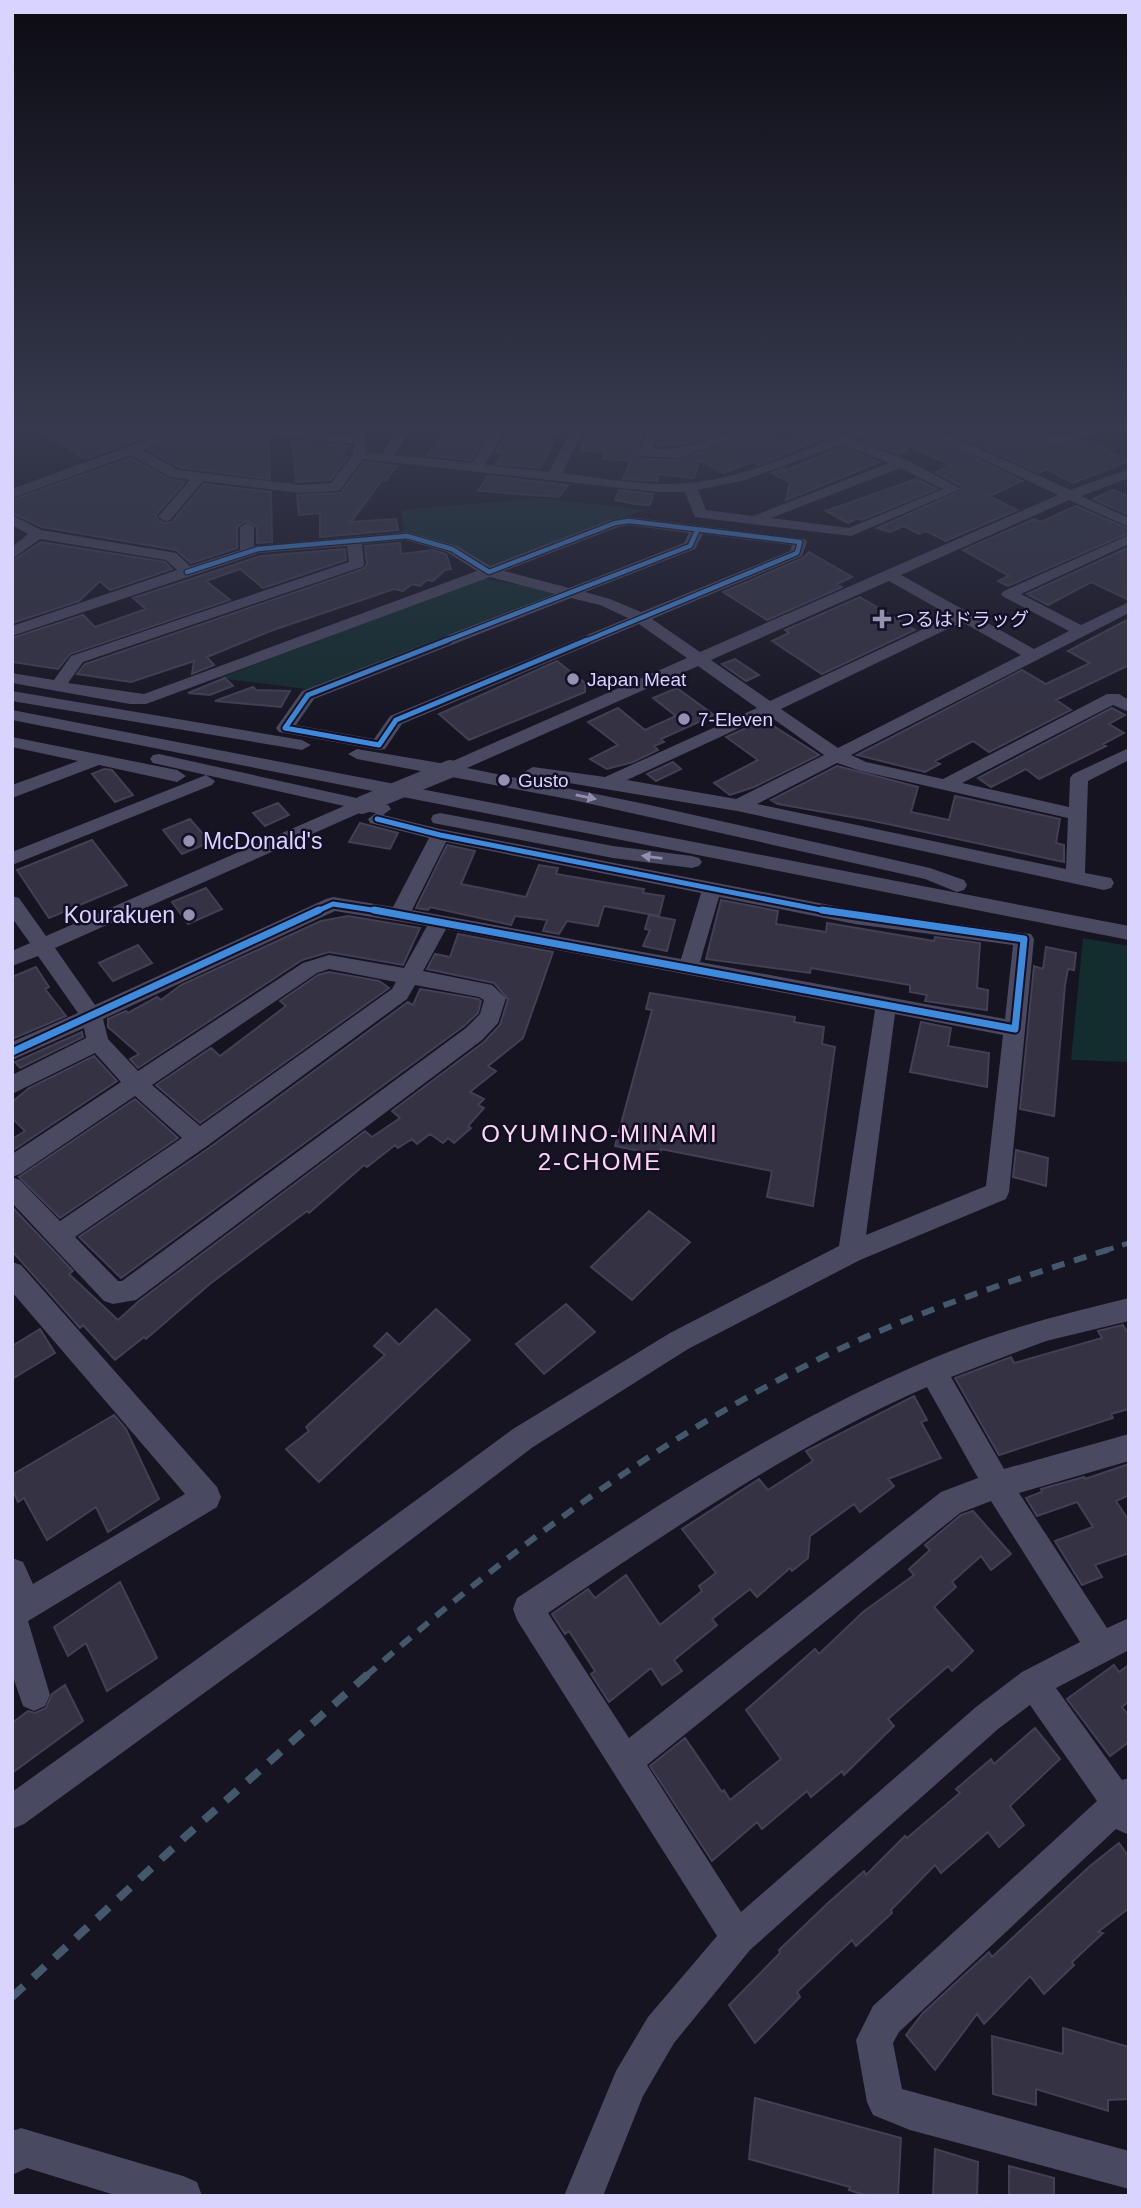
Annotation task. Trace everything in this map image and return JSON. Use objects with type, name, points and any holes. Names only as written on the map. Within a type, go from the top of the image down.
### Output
[{"type":"street","points":[[29,529],[37,534],[171,556],[187,572]]},
{"type":"street","points":[[247,529],[247,553]]},
{"type":"street","points":[[12,678],[131,699],[146,699],[599,529]]},
{"type":"street","points":[[684,529],[800,542],[797,553],[396,720],[379,745],[285,728],[308,695],[690,546],[697,531]]},
{"type":"street","points":[[828,529],[851,532],[858,529]]},
{"type":"street","points":[[12,959],[993,529]]},
{"type":"street","points":[[12,555],[37,534]]},
{"type":"street","points":[[12,631],[258,549],[407,536],[452,549],[489,572],[605,601],[639,617],[837,756],[891,775],[1079,815]]},
{"type":"street","points":[[1081,631],[1009,594],[1129,539]]},
{"type":"street","points":[[58,686],[77,659],[357,564],[354,541]]},
{"type":"street","points":[[890,575],[1034,656]]},
{"type":"street","points":[[740,805],[1129,607]]},
{"type":"street","points":[[607,782],[963,616]]},
{"type":"street","points":[[12,695],[450,769],[930,874],[959,893]]},
{"type":"street","points":[[945,785],[1113,698],[1129,707]]},
{"type":"street","points":[[12,705],[959,893],[1129,933]]},
{"type":"street","points":[[12,715],[959,893],[1129,919]]},
{"type":"street","points":[[12,726],[362,805],[613,852],[719,865],[938,902],[959,893]]},
{"type":"street","points":[[12,742],[206,781],[321,808]]},
{"type":"street","points":[[1075,877],[1079,778],[1129,753]]},
{"type":"street","points":[[12,792],[96,760]]},
{"type":"street","points":[[519,770],[740,805],[1104,883]]},
{"type":"street","points":[[12,859],[206,781]]},
{"type":"street","points":[[12,1812],[310,1597],[523,1438],[679,1341],[850,1252],[998,1192],[1024,939],[855,917],[440,835],[377,820]]},
{"type":"street","points":[[399,915],[440,835]]},
{"type":"street","points":[[688,969],[712,889]]},
{"type":"street","points":[[12,903],[91,1015],[99,1042],[137,1085],[199,1139]]},
{"type":"street","points":[[12,1052],[334,904],[440,921],[1015,1029]]},
{"type":"street","points":[[58,1235],[199,1139],[400,994],[440,921]]},
{"type":"street","points":[[12,1167],[310,968],[329,962],[485,990],[495,998],[490,1017],[474,1034],[127,1292],[113,1293],[12,1187]]},
{"type":"street","points":[[850,1252],[886,1005]]},
{"type":"street","points":[[12,1085],[99,1042]]},
{"type":"street","points":[[12,1273],[207,1497],[17,1612]]},
{"type":"street","points":[[738,1938],[528,1609],[706,1491],[855,1407],[992,1346],[1129,1310]]},
{"type":"street","points":[[583,2196],[629,2084],[662,2030],[738,1938],[987,1718],[1033,1683],[1115,1640],[997,1485],[933,1371]]},
{"type":"street","points":[[625,1762],[951,1502],[997,1485],[1129,1447]]},
{"type":"street","points":[[12,1573],[34,1695]]},
{"type":"street","points":[[1033,1683],[1125,1805],[886,2019],[874,2040],[886,2102],[910,2111],[1129,2170]]},
{"type":"street","points":[[12,2156],[21,2147],[183,2196]]},
{"type":"green space","points":[[403,529],[591,529],[486,567],[404,534]]},
{"type":"green space","points":[[484,578],[564,594],[314,690],[219,678]]},
{"type":"green space","points":[[1083,938],[1129,946],[1129,1062],[1071,1060]]},
{"type":"building","points":[[54,529],[237,529],[237,548],[191,563],[176,550]]},
{"type":"building","points":[[257,529],[272,529],[272,542],[257,543]]},
{"type":"building","points":[[320,529],[398,530],[320,537]]},
{"type":"building","points":[[910,529],[973,529],[946,541],[926,531],[919,534]]},
{"type":"building","points":[[1011,529],[1129,529],[1129,533],[1008,586],[998,581],[1009,576],[963,550]]},
{"type":"building","points":[[41,542],[165,562],[172,569],[110,590],[100,581],[79,601],[12,623],[12,561]]},
{"type":"building","points":[[400,543],[401,554],[433,550],[446,554],[451,569],[420,586],[412,584],[403,591],[394,589],[273,630],[207,657],[214,665],[192,674],[194,661],[131,682],[77,674],[85,664],[363,569],[367,564],[365,546]]},
{"type":"building","points":[[1129,547],[1129,600],[1091,582],[1048,605],[1027,594]]},
{"type":"building","points":[[345,549],[346,560],[263,588],[240,569],[206,581],[230,600],[70,654],[58,669],[12,662],[12,638],[83,615],[95,627],[146,609],[133,598],[261,556]]},
{"type":"building","points":[[809,552],[852,577],[837,584],[842,587],[767,620],[723,592],[803,558]]},
{"type":"building","points":[[860,597],[915,630],[822,674],[772,641],[789,633],[785,630]]},
{"type":"building","points":[[1129,619],[1129,665],[1056,700],[1071,710],[989,752],[973,741],[935,761],[940,764],[925,772],[857,755],[1022,670],[1046,684],[1090,663],[1068,651]]},
{"type":"building","points":[[735,659],[759,675],[746,681],[722,664]]},
{"type":"building","points":[[557,661],[585,683],[585,692],[469,740],[439,714]]},
{"type":"building","points":[[225,678],[233,686],[210,695],[188,693]]},
{"type":"building","points":[[253,687],[256,690],[290,691],[281,707],[215,701]]},
{"type":"building","points":[[677,688],[714,715],[661,739],[664,742],[654,746],[658,750],[633,762],[607,769],[590,759],[618,745],[588,722],[618,708],[645,730],[676,716],[653,698]]},
{"type":"building","points":[[1112,708],[1125,715],[1109,724],[1124,733],[1103,744],[1106,746],[1039,779],[1026,769],[991,787],[978,778]]},
{"type":"building","points":[[764,720],[819,755],[754,787],[730,795],[714,783],[758,760],[726,737]]},
{"type":"building","points":[[673,762],[681,769],[656,781],[647,774]]},
{"type":"building","points":[[837,766],[918,787],[911,812],[949,820],[955,796],[1060,819],[1056,843],[1064,845],[1064,862],[869,820],[778,804],[771,800]]},
{"type":"building","points":[[104,769],[112,770],[133,795],[115,802],[92,774]]},
{"type":"building","points":[[278,803],[289,815],[265,826],[253,813]]},
{"type":"building","points":[[190,819],[210,842],[182,854],[163,830]]},
{"type":"building","points":[[360,823],[398,833],[390,849],[349,842]]},
{"type":"building","points":[[92,840],[127,885],[49,918],[17,870]]},
{"type":"building","points":[[447,845],[475,851],[461,884],[526,897],[539,865],[558,868],[556,874],[644,889],[643,893],[664,896],[659,916],[604,906],[598,926],[567,921],[559,934],[543,931],[547,920],[515,916],[511,925],[430,907],[428,910],[416,908]]},
{"type":"building","points":[[206,888],[222,909],[188,924],[172,902]]},
{"type":"building","points":[[721,900],[778,911],[776,924],[826,932],[827,923],[934,941],[935,937],[980,943],[977,988],[988,990],[987,1010],[925,1001],[927,995],[910,992],[910,985],[811,968],[810,973],[706,959]]},
{"type":"building","points":[[649,915],[675,920],[667,951],[643,946],[650,930],[645,929]]},
{"type":"building","points":[[348,916],[420,928],[403,965],[329,952],[302,960],[138,1068],[130,1059],[139,1054],[108,1027],[108,1019],[126,1011],[128,1013],[157,997],[161,1000],[181,985],[321,921]]},
{"type":"building","points":[[458,934],[553,952],[523,1038],[488,1066],[496,1071],[470,1092],[484,1099],[478,1105],[484,1108],[468,1126],[471,1128],[454,1143],[448,1138],[443,1143],[430,1134],[417,1144],[412,1139],[398,1148],[395,1145],[367,1167],[364,1165],[309,1213],[307,1211],[211,1283],[146,1339],[144,1337],[115,1360],[83,1325],[80,1328],[12,1251],[12,1207],[73,1271],[69,1274],[118,1320],[139,1301],[365,1131],[372,1137],[400,1118],[392,1111],[484,1042],[500,1025],[508,999],[494,983],[427,969],[435,954],[450,957]]},
{"type":"building","points":[[138,945],[152,963],[113,981],[99,963]]},
{"type":"building","points":[[1046,947],[1076,953],[1074,970],[1068,969],[1065,985],[1054,1116],[1020,1109],[1034,966],[1043,969]]},
{"type":"building","points":[[36,967],[49,987],[45,989],[66,1016],[12,1039],[12,977]]},
{"type":"building","points":[[329,972],[379,981],[389,988],[200,1123],[156,1085],[211,1048],[220,1056],[286,1006],[280,1001],[318,975]]},
{"type":"building","points":[[420,989],[478,999],[481,1001],[478,1013],[121,1278],[79,1237],[209,1148],[408,1002],[413,1005]]},
{"type":"building","points":[[650,993],[795,1017],[794,1022],[824,1027],[822,1044],[835,1047],[813,1206],[767,1197],[772,1171],[661,1149],[660,1155],[615,1146],[652,1010],[646,1009]]},
{"type":"building","points":[[921,1022],[951,1028],[948,1046],[989,1053],[987,1087],[910,1072]]},
{"type":"building","points":[[82,1032],[83,1037],[20,1068],[15,1062]]},
{"type":"building","points":[[94,1056],[117,1081],[12,1151],[12,1139],[25,1131],[12,1118],[12,1102],[29,1088]]},
{"type":"building","points":[[135,1099],[178,1138],[60,1218],[19,1177]]},
{"type":"building","points":[[1016,1150],[1048,1158],[1046,1186],[1013,1177]]},
{"type":"building","points":[[649,1211],[690,1242],[632,1300],[591,1267]]},
{"type":"building","points":[[566,1304],[595,1332],[544,1374],[516,1344]]},
{"type":"building","points":[[436,1309],[470,1340],[319,1482],[286,1449],[309,1431],[306,1427],[385,1355],[374,1346],[387,1333],[399,1345]]},
{"type":"building","points":[[1123,1325],[1129,1335],[1129,1409],[1111,1414],[1113,1418],[999,1455],[955,1378],[1011,1357],[1014,1363],[1102,1338],[1098,1331]]},
{"type":"building","points":[[40,1329],[55,1353],[12,1379],[12,1346]]},
{"type":"building","points":[[914,1396],[927,1420],[921,1422],[941,1458],[888,1479],[894,1486],[860,1512],[854,1504],[810,1536],[808,1558],[792,1571],[790,1568],[757,1597],[750,1589],[712,1619],[717,1625],[674,1660],[682,1671],[662,1685],[651,1668],[609,1702],[591,1674],[595,1671],[569,1631],[565,1634],[552,1614],[588,1589],[595,1598],[626,1575],[660,1625],[702,1591],[699,1586],[716,1573],[682,1529],[759,1479],[768,1490],[813,1461],[806,1451]]},
{"type":"building","points":[[114,1415],[126,1429],[159,1499],[108,1532],[96,1507],[47,1540],[24,1498],[18,1502],[12,1488],[12,1475]]},
{"type":"building","points":[[1129,1464],[1129,1495],[1116,1501],[1129,1521],[1129,1553],[1095,1565],[1102,1577],[1082,1585],[1055,1541],[1093,1527],[1077,1502],[1037,1516],[1026,1498],[1042,1492],[1041,1489],[1084,1477],[1085,1479]]},
{"type":"building","points":[[973,1511],[1011,1554],[991,1570],[981,1556],[952,1582],[956,1587],[934,1607],[973,1651],[952,1671],[948,1666],[888,1719],[894,1726],[844,1775],[842,1771],[811,1797],[807,1791],[762,1829],[757,1822],[712,1861],[650,1766],[685,1738],[730,1800],[781,1759],[746,1710],[815,1649],[819,1654],[863,1612],[914,1575],[909,1569],[930,1550],[925,1545],[961,1515]]},
{"type":"building","points":[[120,1582],[157,1658],[107,1691],[86,1643],[68,1656],[54,1627]]},
{"type":"building","points":[[1114,1665],[1119,1672],[1129,1665],[1129,1701],[1122,1707],[1129,1716],[1129,1742],[1110,1756],[1067,1699]]},
{"type":"building","points":[[65,1685],[83,1721],[12,1773],[12,1723],[28,1711],[35,1713],[46,1708],[52,1694]]},
{"type":"building","points":[[1035,1728],[1060,1759],[1010,1806],[1024,1825],[999,1847],[988,1832],[941,1873],[935,1865],[891,1910],[892,1913],[856,1946],[852,1940],[797,1992],[800,1997],[755,2043],[729,2005],[780,1953],[779,1950],[827,1904],[864,1871],[866,1875],[905,1836],[907,1838],[960,1793],[956,1789],[991,1759],[994,1764]]},
{"type":"building","points":[[1119,1843],[1129,1857],[1129,1908],[1098,1932],[1103,1933],[1072,1962],[1074,1965],[1044,1994],[1030,1976],[984,2024],[977,2014],[935,2070],[906,2035],[923,2013],[989,1952],[992,1957],[1090,1866]]},
{"type":"building","points":[[1063,2028],[1129,2047],[1129,2099],[1108,2100],[1108,2111],[1036,2089],[1036,2105],[993,2094],[992,2036],[1063,2054]]},
{"type":"building","points":[[755,2098],[901,2138],[898,2196],[868,2196],[849,2190],[850,2187],[749,2159]]},
{"type":"building","points":[[935,2149],[978,2162],[977,2196],[933,2196]]},
{"type":"building","points":[[1009,2166],[1054,2178],[1054,2196],[1009,2196]]},
{"type":"railway","points":[[1104,1251],[1129,1243]]},
{"type":"railway","points":[[366,1676],[531,1540],[645,1459],[767,1386],[865,1337],[934,1309],[1110,1249]]},
{"type":"railway","points":[[12,1997],[186,1836],[368,1674]]},
{"type":"cycle path","points":[[187,572],[258,549],[407,536],[452,549],[489,572],[599,529]]},
{"type":"cycle path","points":[[694,529],[800,542],[797,553],[396,720],[379,745],[285,728],[308,695],[690,546],[697,531]]},
{"type":"cycle path","points":[[12,1052],[333,904],[440,921],[1015,1029],[1024,939],[855,917],[440,835],[377,819]]},
{"type":"place","name":"つるはドラッグ","points":[[882,619]]},
{"type":"place","name":"Japan Meat","points":[[573,679]]},
{"type":"place","name":"7-Eleven","points":[[684,719]]},
{"type":"place","name":"Gusto","points":[[504,780]]},
{"type":"place","name":"McDonald's","points":[[189,841]]},
{"type":"place","name":"Kourakuen","points":[[189,915]]},
{"type":"district","name":"OYUMINO-MINAMI 2-CHOME","points":[[600,1147]]}]
